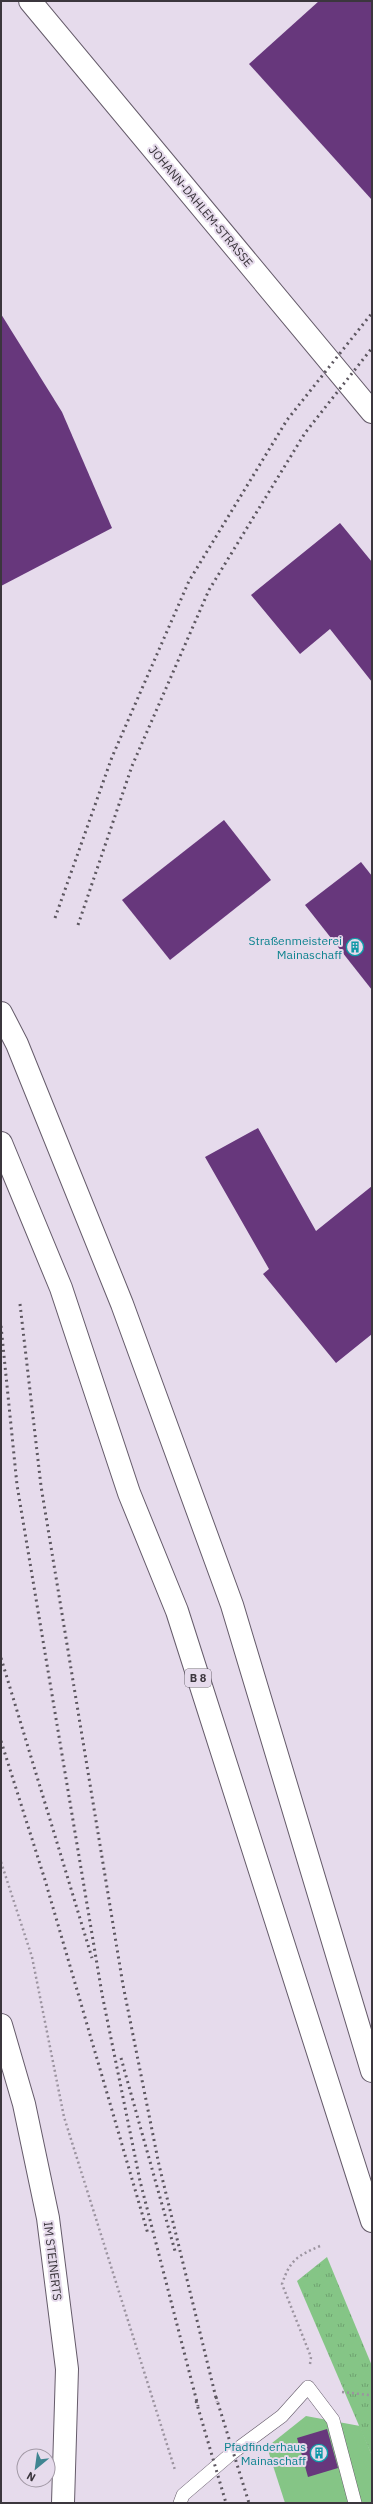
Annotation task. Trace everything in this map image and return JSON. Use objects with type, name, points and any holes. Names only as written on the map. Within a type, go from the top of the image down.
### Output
[{"type":"main road","name":"JOHANN-DAHLEM-STRASSE","points":[[30,1],[372,412]]},
{"type":"main road","points":[[1,1013],[17,1044],[122,1304],[232,1605],[372,2071]]},
{"type":"main road","name":"B 8","points":[[1,1143],[61,1288],[129,1493],[177,1611],[372,2221]]},
{"type":"main road","name":"IM STEINERTS","points":[[1,2025],[24,2104],[48,2218],[67,2369],[63,2503]]},
{"type":"lane","points":[[181,2499],[232,2453],[282,2416],[308,2387],[333,2420],[355,2503]]},
{"type":"path","points":[[1,1862],[32,1957],[64,2118],[181,2499]]},
{"type":"path","points":[[308,2387],[311,2357],[282,2284],[287,2269],[298,2256],[320,2246]]},
{"type":"green space","points":[[327,2257],[372,2366],[372,2456],[297,2281]]},
{"type":"green space","points":[[306,2416],[360,2426],[372,2456],[372,2503],[285,2503],[267,2447]]},
{"type":"building","points":[[319,1],[372,1],[372,200],[249,64]]},
{"type":"building","points":[[1,314],[62,412],[112,528],[1,586]]},
{"type":"building","points":[[340,523],[372,562],[372,682],[330,629],[300,654],[251,595]]},
{"type":"building","points":[[224,820],[271,880],[170,960],[122,900]]},
{"type":"building","name":"Straßenmeisterei Mainaschaff","points":[[361,862],[372,876],[372,990],[305,905]]},
{"type":"building","points":[[258,1128],[316,1231],[372,1186],[372,1334],[336,1363],[263,1274],[269,1269],[205,1157]]},
{"type":"building","name":"Pfadfinderhaus Mainaschaff","points":[[327,2429],[338,2468],[308,2477],[297,2438]]},
{"type":"railway","points":[[55,918],[112,757],[189,581],[287,420],[372,313]]},
{"type":"railway","points":[[78,925],[132,766],[209,590],[305,433],[372,348]]},
{"type":"railway","points":[[20,1304],[41,1486],[123,1985],[159,2165],[217,2402]]},
{"type":"railway","points":[[1,1326],[17,1485],[102,1994],[140,2181],[198,2406]]},
{"type":"railway","points":[[1,1658],[92,1958]]},
{"type":"railway","points":[[1,1741],[45,1880],[148,2234]]},
{"type":"railway","points":[[121,2058],[175,2251]]},
{"type":"railway","points":[[216,2397],[249,2503]]},
{"type":"railway","points":[[196,2401],[226,2503]]},
{"type":"place","name":"Straßenmeisterei Mainaschaff","points":[[355,947]]},
{"type":"place","name":"Pfadfinderhaus Mainaschaff","points":[[319,2453]]}]
